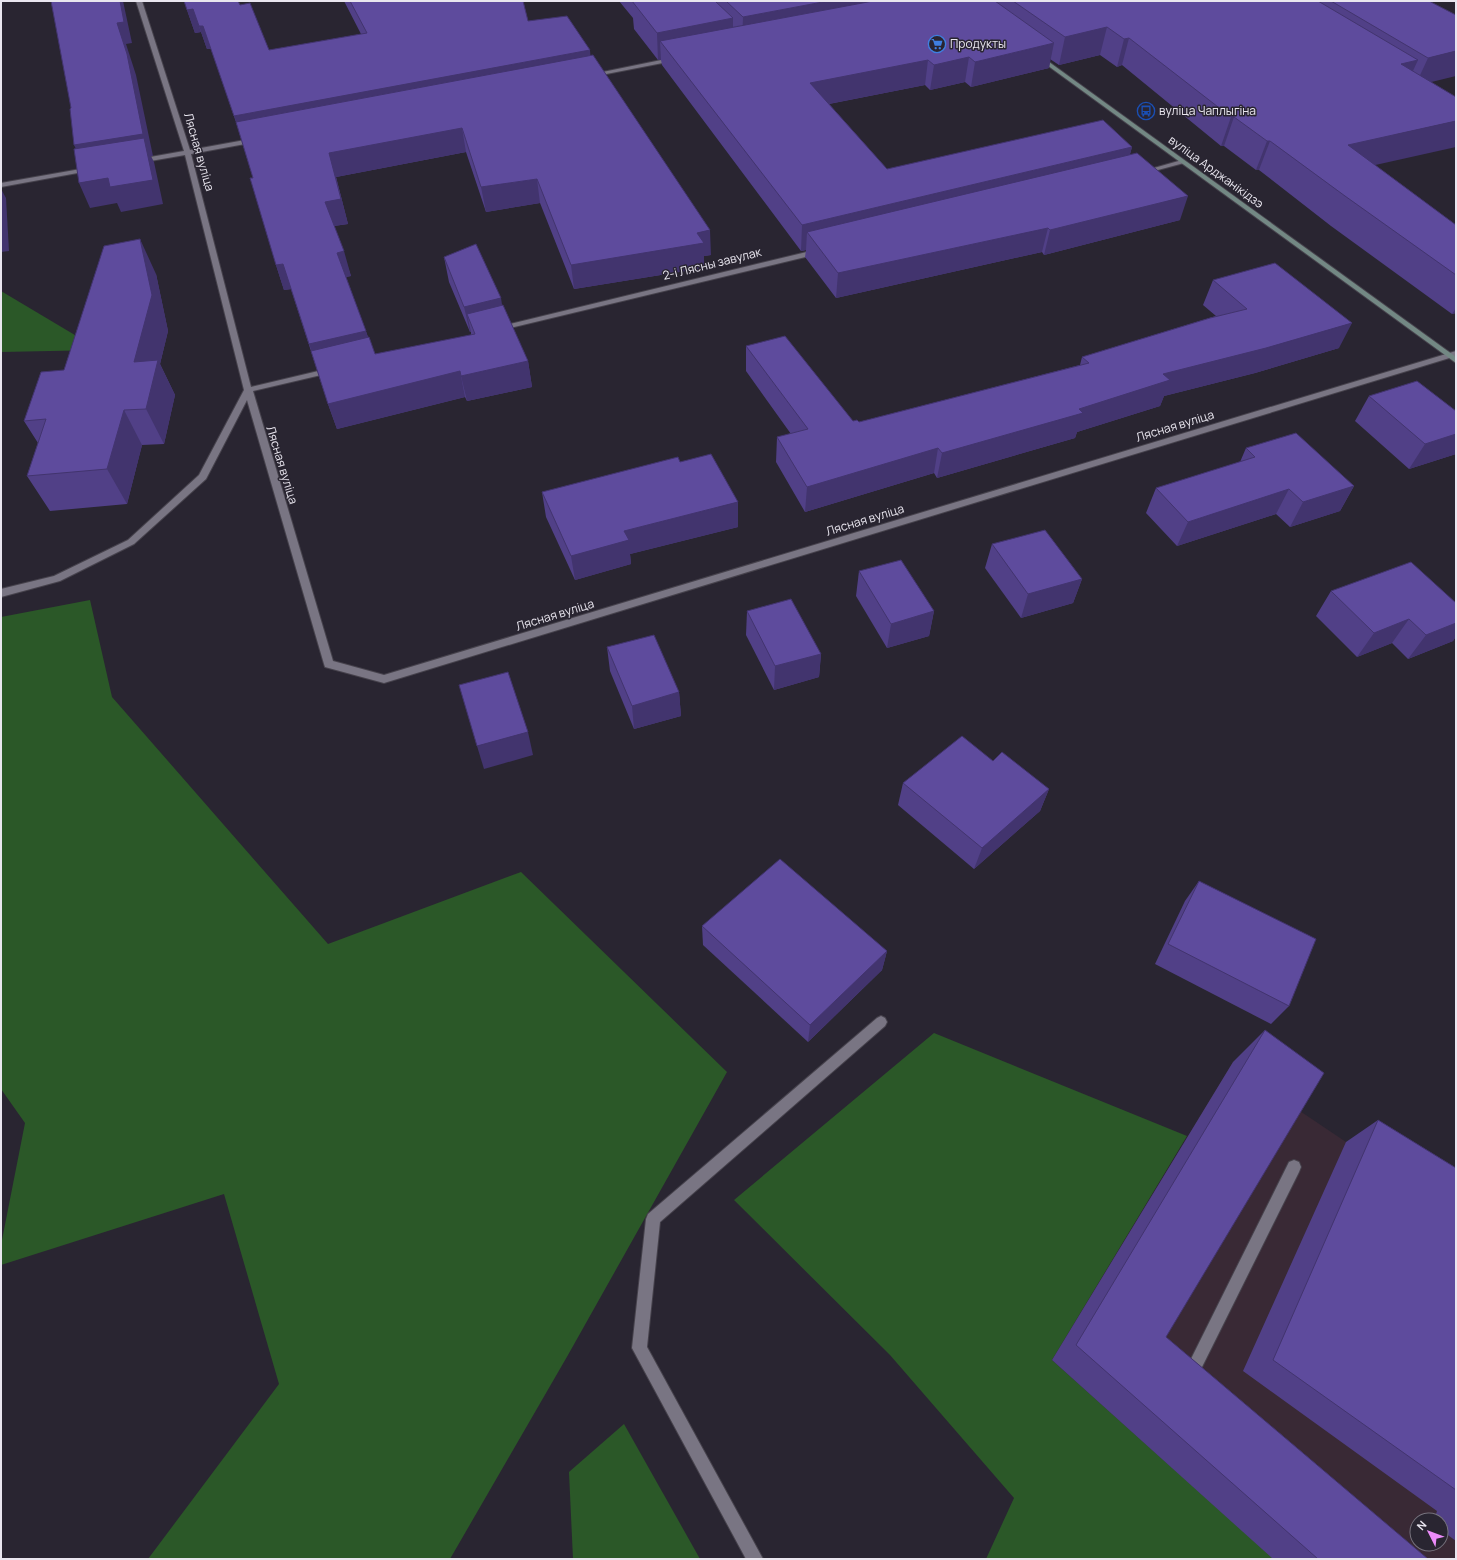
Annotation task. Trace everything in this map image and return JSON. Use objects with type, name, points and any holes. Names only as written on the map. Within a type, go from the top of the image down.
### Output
[{"type":"main road","name":"вуліца Арджанікідзэ","points":[[1031,51],[1182,162],[1452,354],[1456,361]]},
{"type":"street","name":"Лясная вуліца","points":[[140,1],[188,152],[248,390],[330,664],[384,679],[1452,354]]},
{"type":"street","points":[[585,76],[686,57]]},
{"type":"street","points":[[134,162],[266,138]]},
{"type":"street","points":[[1136,174],[1182,162]]},
{"type":"street","points":[[1,185],[102,168]]},
{"type":"street","name":"2-і Лясны завулак","points":[[487,332],[827,249]]},
{"type":"street","points":[[1,593],[57,579],[131,542],[203,477],[248,390],[340,367]]},
{"type":"street","points":[[755,1559],[639,1348],[653,1219],[881,1022]]},
{"type":"street","points":[[1210,1387],[1192,1372],[1294,1167]]},
{"type":"shaded area","points":[[1233,1062],[1288,1103],[1346,1142],[1456,1211],[1456,1559],[1274,1559],[1052,1360]]},
{"type":"green space","points":[[1,291],[100,350],[1,352]]},
{"type":"green space","points":[[90,600],[112,697],[328,944],[521,872],[727,1072],[568,1355],[450,1559],[148,1559],[279,1384],[224,1194],[1,1265],[1,1245],[25,1123],[1,1089],[1,617]]},
{"type":"green space","points":[[934,1033],[1187,1136],[1052,1360],[1274,1559],[986,1559],[1014,1498],[890,1355],[734,1200]]},
{"type":"green space","points":[[624,1424],[700,1559],[573,1559],[569,1472]]},
{"type":"building","points":[[51,1],[120,1],[124,22],[117,23],[127,54],[143,134],[74,145],[71,108]]},
{"type":"building","points":[[184,1],[238,1],[240,5],[250,3],[269,50],[367,33],[350,1],[523,1],[528,21],[567,16],[590,50],[234,116],[203,26],[199,26],[193,9],[187,10]]},
{"type":"building","points":[[632,1],[715,1],[733,18],[657,33]]},
{"type":"building","points":[[726,1],[828,1],[743,17]]},
{"type":"building","points":[[873,1],[995,1],[1054,43],[975,62],[969,57],[934,65],[928,60],[810,83],[887,169],[1103,120],[1132,147],[802,225],[660,41]]},
{"type":"building","points":[[1013,1],[1318,1],[1418,60],[1401,64],[1456,97],[1456,121],[1348,145],[1456,225],[1456,275],[1270,141],[1267,141],[1234,117],[1231,117],[1129,38],[1124,39],[1107,27],[1065,37]]},
{"type":"building","points":[[1331,1],[1429,1],[1456,15],[1456,51],[1428,58]]},
{"type":"building","points":[[593,55],[710,230],[697,233],[704,243],[571,265],[537,179],[481,187],[462,128],[329,153],[341,199],[325,202],[344,251],[337,253],[366,331],[309,344],[283,264],[276,265],[250,178],[253,178],[236,122]]},
{"type":"building","points":[[144,138],[153,180],[110,187],[108,178],[79,183],[74,149]]},
{"type":"building","points":[[1137,153],[1188,196],[1050,230],[1048,228],[838,273],[807,232]]},
{"type":"building","points":[[140,239],[152,295],[134,362],[158,360],[146,409],[124,410],[107,469],[27,476],[46,419],[24,421],[41,372],[64,370],[104,246]]},
{"type":"building","points":[[476,244],[501,298],[464,307],[444,257]]},
{"type":"building","points":[[1275,263],[1352,323],[1266,348],[1163,374],[1170,380],[1079,409],[1083,413],[942,453],[938,448],[807,487],[777,437],[808,429],[746,346],[785,336],[853,421],[857,420],[859,422],[1089,363],[1082,357],[1210,318],[1247,309],[1213,280]]},
{"type":"building","points":[[503,305],[528,361],[461,376],[460,371],[328,404],[311,351],[369,337],[375,354],[475,334],[467,314]]},
{"type":"building","points":[[1417,381],[1456,411],[1456,434],[1425,444],[1369,396]]},
{"type":"building","points":[[1296,433],[1354,486],[1303,502],[1289,489],[1188,522],[1156,488],[1255,457],[1246,448]]},
{"type":"building","points":[[711,454],[738,502],[624,531],[629,540],[571,556],[542,492],[678,457],[680,462]]},
{"type":"building","points":[[1045,530],[1082,579],[1028,594],[992,544]]},
{"type":"building","points":[[901,560],[934,611],[891,624],[859,571]]},
{"type":"building","points":[[1411,562],[1456,603],[1456,623],[1426,635],[1409,619],[1374,633],[1331,591]]},
{"type":"building","points":[[791,599],[821,654],[775,666],[747,611]]},
{"type":"building","points":[[654,635],[679,692],[632,706],[607,647]]},
{"type":"building","points":[[508,672],[528,732],[477,746],[459,685]]},
{"type":"building","points":[[962,736],[993,761],[1002,752],[1049,789],[982,848],[903,783]]},
{"type":"building","points":[[780,859],[887,951],[810,1025],[702,926]]},
{"type":"building","points":[[1199,881],[1316,939],[1289,1006],[1168,944]]},
{"type":"building","points":[[1265,1030],[1324,1073],[1166,1337],[1409,1543],[1409,1552],[1420,1552],[1428,1559],[1318,1559],[1076,1345]]},
{"type":"building","points":[[1378,1120],[1456,1168],[1456,1490],[1273,1360]]},
{"type":"place","name":"Продукты","points":[[937,44]]},
{"type":"place","name":"вуліца Чаплыгіна","points":[[1146,111]]}]
